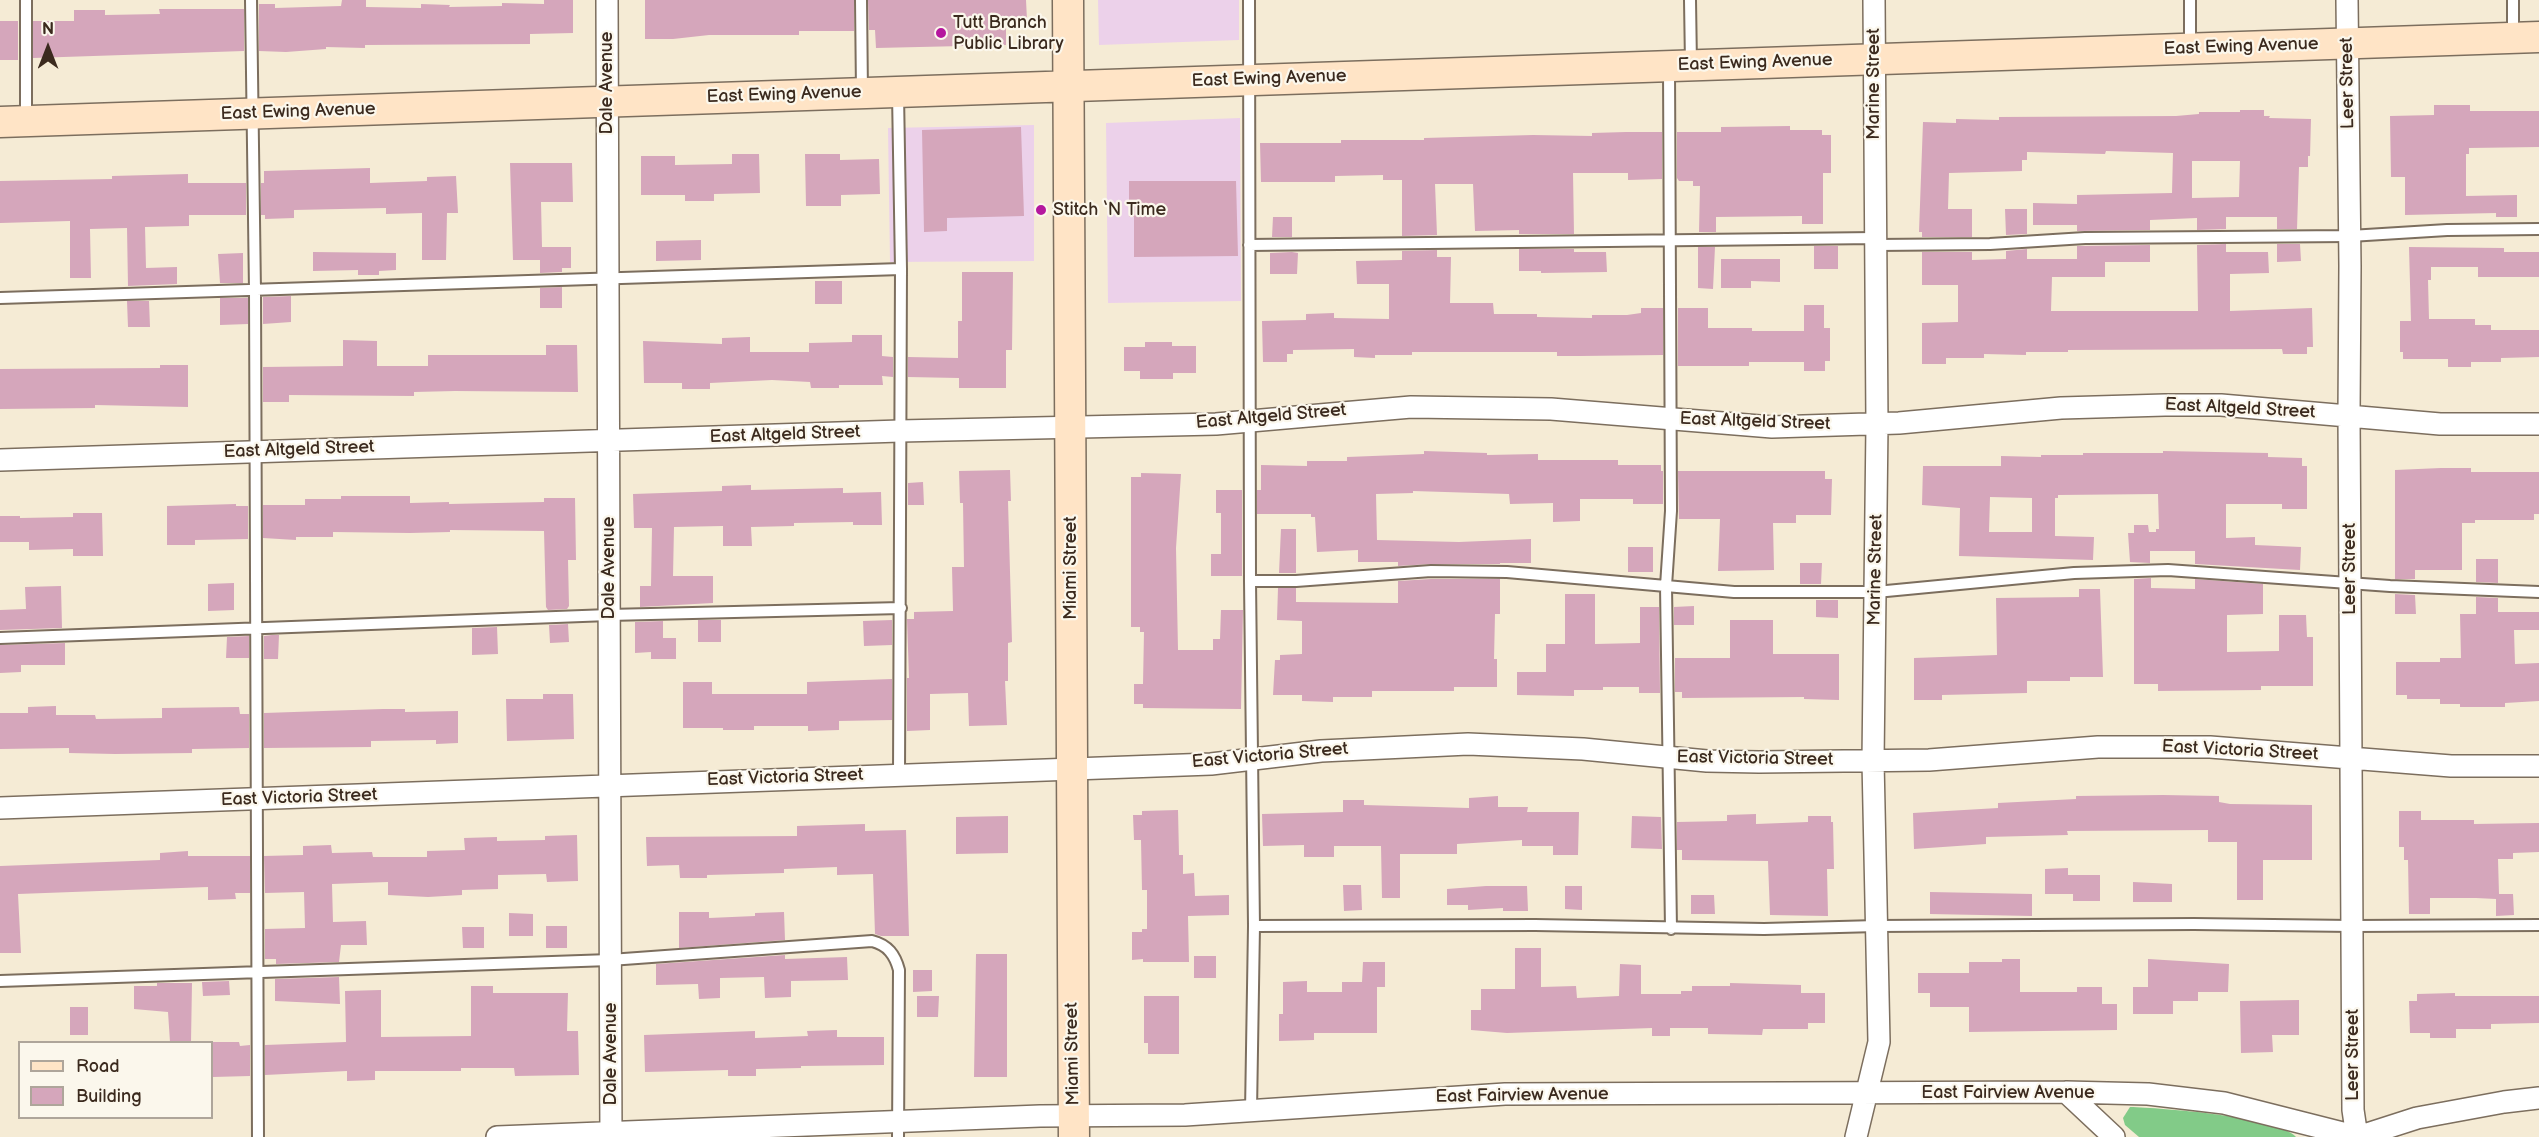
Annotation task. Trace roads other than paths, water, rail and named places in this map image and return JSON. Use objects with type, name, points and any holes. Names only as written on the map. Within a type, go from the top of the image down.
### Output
[{"type":"street","name":"Dale Avenue","points":[[607,0],[611,1135]]},
{"type":"street","name":"Miami Street","points":[[1068,0],[1074,1126]]},
{"type":"street","name":"Marine Street","points":[[1856,1137],[1879,1042],[1873,761],[1877,424],[1874,0]]},
{"type":"street","name":"Leer Street","points":[[2347,0],[2352,926],[2354,1110],[2357,1137]]},
{"type":"street","name":"East Ewing Avenue","points":[[13,122],[898,90],[2526,38]]},
{"type":"street","name":"East Altgeld Street","points":[[0,460],[900,431],[1216,424],[1358,410],[1457,406],[1594,412],[1772,427],[1938,421],[2061,408],[2165,405],[2221,405],[2440,424],[2539,424]]},
{"type":"street","name":"East Victoria Street","points":[[0,808],[1071,769],[1252,760],[1332,750],[1468,744],[1583,749],[1760,762],[1929,760],[2098,747],[2148,746],[2261,750],[2451,766],[2539,765]]},
{"type":"street","name":"East Fairview Avenue","points":[[497,1137],[1074,1126],[1185,1115],[1505,1094],[2066,1092],[2148,1094],[2215,1102],[2357,1137]]},
{"type":"street","points":[[2066,1092],[2114,1137]]},
{"type":"street","points":[[2357,1137],[2417,1118],[2539,1098]]},
{"type":"lane","points":[[13,122],[26,0]]},
{"type":"lane","points":[[251,0],[255,291],[258,1137]]},
{"type":"lane","points":[[861,0],[862,92]]},
{"type":"lane","points":[[1250,0],[1250,581],[1254,926],[1251,1111]]},
{"type":"lane","points":[[1671,929],[1666,586],[1671,511],[1668,240],[1680,65],[1690,0]]},
{"type":"lane","points":[[2190,0],[2190,48]]},
{"type":"lane","points":[[2513,0],[2526,38]]},
{"type":"lane","points":[[898,90],[901,268],[899,774]]},
{"type":"lane","points":[[1249,245],[1668,240],[1990,244],[2085,238],[2350,236],[2446,230],[2539,229]]},
{"type":"lane","points":[[0,298],[901,268]]},
{"type":"lane","points":[[1250,581],[1296,581],[1431,571],[1507,572],[1734,592],[1876,592],[2074,573],[2168,570],[2350,583],[2539,592]]},
{"type":"lane","points":[[0,638],[609,615],[901,608]]},
{"type":"lane","points":[[1254,926],[1535,925],[1764,929],[2194,924],[2539,925]]},
{"type":"lane","points":[[0,981],[610,960],[872,941],[879,943],[895,956],[899,970],[898,1129]]},
{"type":"place","name":"Tutt Branch Public Library","points":[[941,33]]},
{"type":"place","name":"Stitch ‘N Time","points":[[1041,210]]}]
